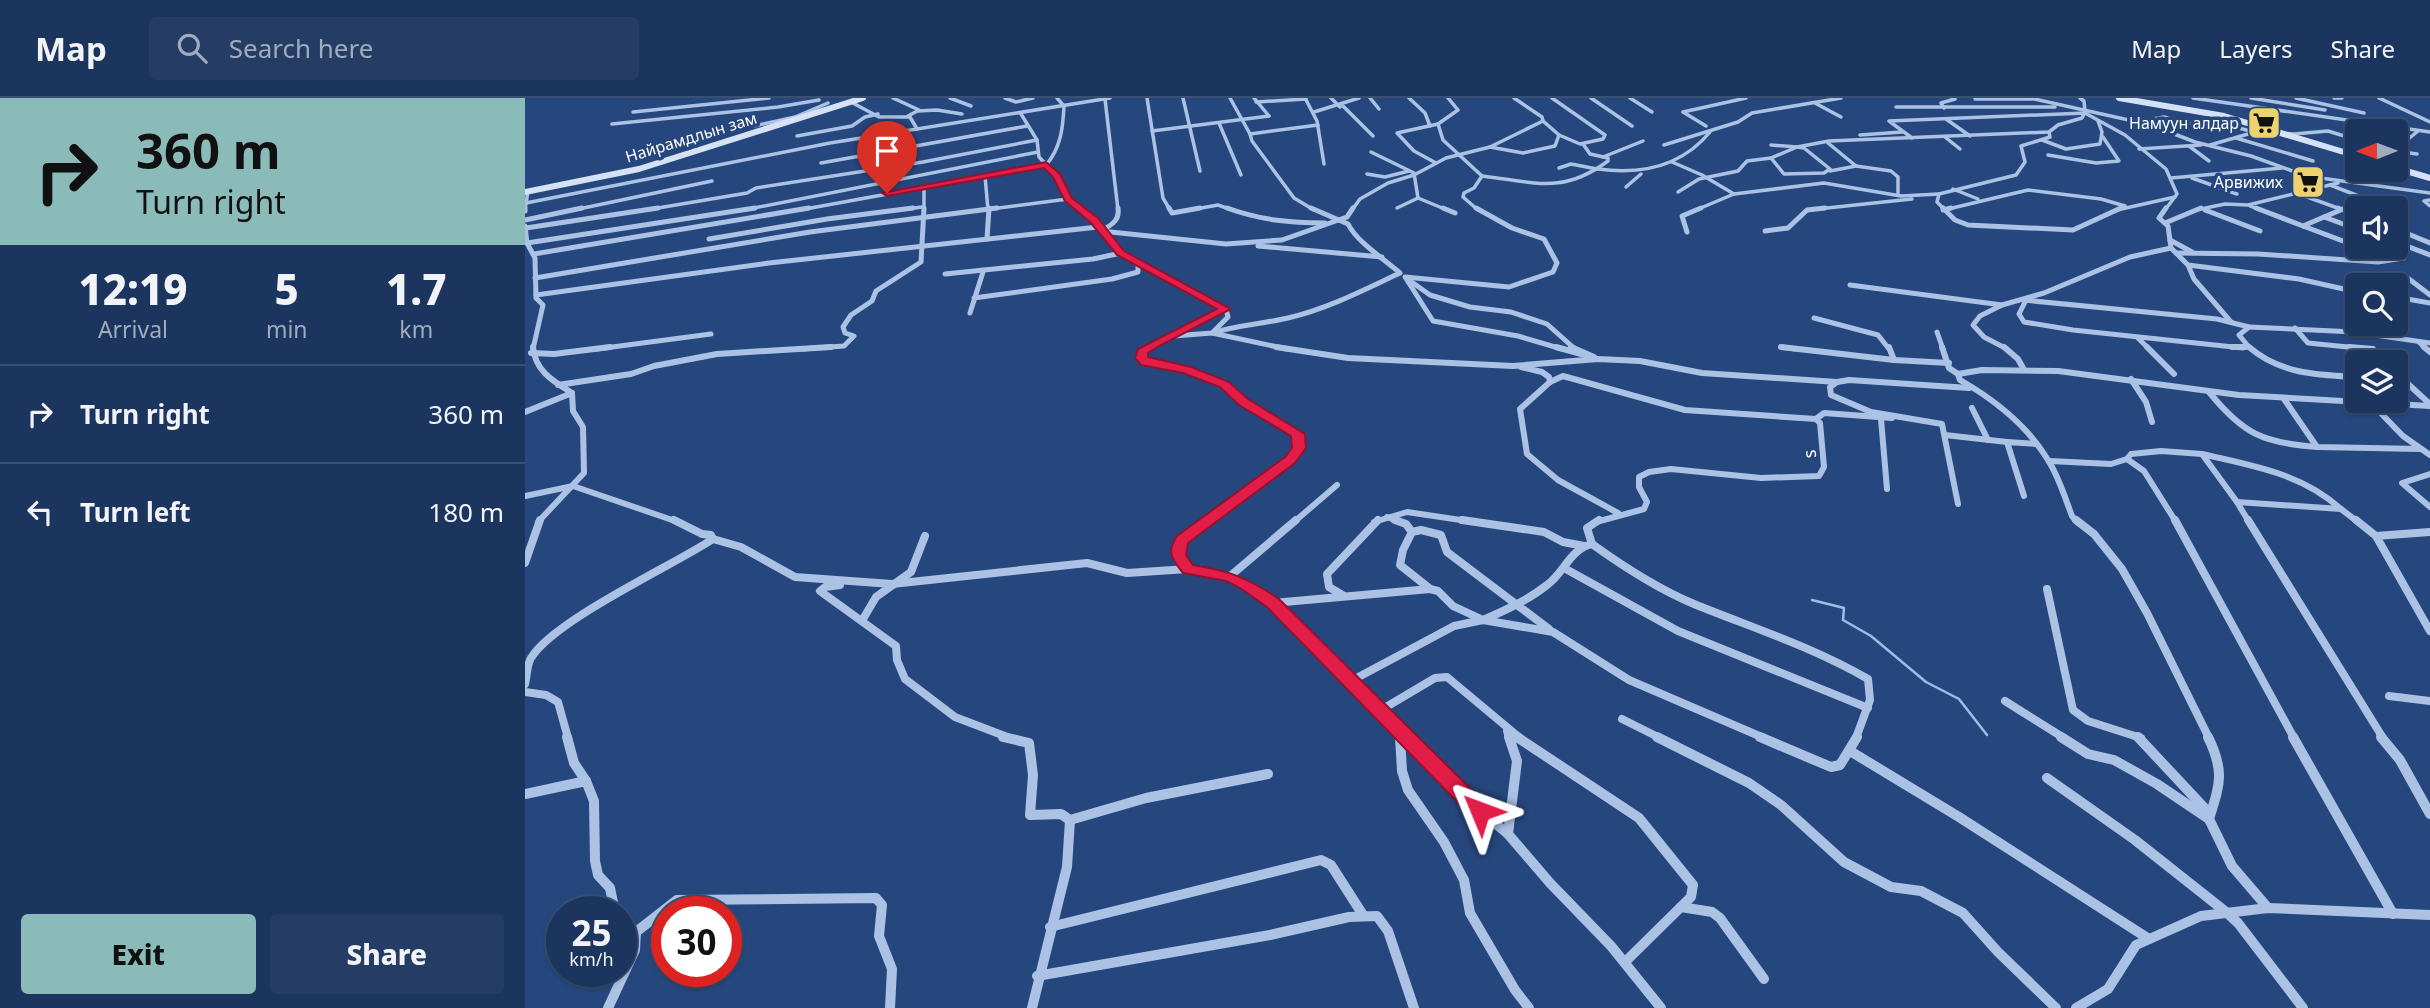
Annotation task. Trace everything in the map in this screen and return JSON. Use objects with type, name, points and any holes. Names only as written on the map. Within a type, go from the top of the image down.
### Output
[{"type":"main road","name":"Найрамдлын зам","points":[[527,191],[639,169],[863,98]]},
{"type":"main road","points":[[2119,98],[2224,116],[2345,152]]},
{"type":"street","points":[[633,112],[769,98]]},
{"type":"street","points":[[812,98],[827,101],[836,107]]},
{"type":"street","points":[[893,98],[918,111]]},
{"type":"street","points":[[950,98],[971,106]]},
{"type":"street","points":[[1005,98],[1016,102],[1033,98]]},
{"type":"street","points":[[1057,98],[1064,106]]},
{"type":"street","points":[[1147,98],[1163,198],[1172,213],[1218,205],[1252,217],[1289,223],[1333,223]]},
{"type":"street","points":[[1183,98],[1201,171]]},
{"type":"street","points":[[1230,98],[1235,111],[1245,120],[1252,141],[1294,198],[1315,211],[1341,219],[1348,224],[1354,236],[1430,295],[1547,324],[1557,337],[1586,355],[1598,359]]},
{"type":"street","points":[[1255,100],[1305,98],[1318,125],[1324,164]]},
{"type":"street","points":[[1331,98],[1373,136]]},
{"type":"street","points":[[1314,112],[1341,106],[1359,98]]},
{"type":"street","points":[[1370,98],[1379,109]]},
{"type":"street","points":[[1409,98],[1427,116],[1430,126]]},
{"type":"street","points":[[1436,163],[1414,151],[1397,132],[1438,124],[1458,110],[1448,98]]},
{"type":"street","points":[[1514,98],[1542,117],[1543,121],[1571,144],[1583,145],[1603,139],[1605,135],[1552,98]]},
{"type":"street","points":[[1591,98],[1632,126]]},
{"type":"street","points":[[1630,98],[1652,112]]},
{"type":"street","points":[[1706,126],[1683,112],[1746,98]]},
{"type":"street","points":[[1664,145],[1738,122],[1752,113],[1841,98]]},
{"type":"street","points":[[1944,108],[1941,103],[1955,99],[1952,98]]},
{"type":"street","points":[[1975,99],[2031,98],[2073,106],[2125,135],[2166,169],[2178,194]]},
{"type":"street","points":[[1771,145],[1799,147],[1829,141],[2049,132],[2058,124],[2080,120],[2085,113],[2084,101],[2080,98]]},
{"type":"street","points":[[2193,98],[2430,132]]},
{"type":"street","points":[[2251,98],[2325,110]]},
{"type":"street","points":[[2296,98],[2364,113]]},
{"type":"street","points":[[2334,98],[2342,98]]},
{"type":"street","points":[[2379,98],[2430,122]]},
{"type":"street","points":[[2387,98],[2415,110]]},
{"type":"street","points":[[526,203],[902,131],[1108,99],[1119,215],[1114,224],[1099,229]]},
{"type":"street","points":[[612,124],[778,107],[819,100]]},
{"type":"street","points":[[1152,131],[1269,116],[1255,100]]},
{"type":"street","points":[[754,126],[795,117],[827,101]]},
{"type":"street","points":[[851,102],[880,117],[910,117],[917,129]]},
{"type":"street","points":[[1814,103],[1841,117]]},
{"type":"street","points":[[525,254],[744,220],[1046,165],[1053,160],[1057,149],[1064,106]]},
{"type":"street","points":[[1896,107],[2073,106]]},
{"type":"street","points":[[1936,108],[1971,136]]},
{"type":"street","points":[[904,116],[918,111],[937,110],[962,114]]},
{"type":"street","points":[[1912,138],[1889,121],[2085,113],[2138,122],[2285,167],[2306,176],[2430,193]]},
{"type":"street","points":[[797,136],[852,126],[865,117],[878,114]]},
{"type":"street","points":[[1021,114],[1037,140],[1038,152],[1057,176],[1068,199],[1094,220],[1121,253],[1226,309],[1228,317],[1212,333]]},
{"type":"street","points":[[2138,122],[2164,117],[2205,127]]},
{"type":"street","points":[[2205,119],[2255,132],[2287,134],[2324,131],[2345,137]]},
{"type":"street","points":[[1226,244],[1282,240],[1333,223],[1347,217],[1360,199],[1374,190],[1414,175],[1436,163],[1490,147],[1543,121]]},
{"type":"street","points":[[2048,155],[2092,160],[2106,165],[2116,164],[2119,161],[2103,137],[2098,121]]},
{"type":"street","points":[[1219,123],[1236,158],[1241,176]]},
{"type":"street","points":[[1438,124],[1443,140],[1482,176],[1558,185],[1589,175],[1608,161],[1608,158],[1590,154],[1583,145]]},
{"type":"street","points":[[1250,134],[1318,125]]},
{"type":"street","points":[[821,163],[1027,126]]},
{"type":"street","points":[[902,131],[913,148]]},
{"type":"street","points":[[1626,187],[1635,178],[1691,154],[1711,131]]},
{"type":"street","points":[[2408,139],[2419,131]]},
{"type":"street","points":[[1860,135],[1902,132]]},
{"type":"street","points":[[1765,232],[1788,229],[1807,210],[1923,197],[2015,175],[2025,162],[2026,156],[2020,151],[2021,146],[2050,137],[2049,132]]},
{"type":"street","points":[[2139,149],[2207,145],[2255,132]]},
{"type":"street","points":[[1490,147],[1505,152],[1535,153],[1555,146],[1559,135]]},
{"type":"street","points":[[1945,137],[1960,149]]},
{"type":"street","points":[[2040,139],[2071,149],[2100,144],[2103,137]]},
{"type":"street","points":[[2235,138],[2313,161]]},
{"type":"street","points":[[572,393],[537,369],[531,353],[543,306],[536,295],[534,253],[527,243],[525,227],[692,203],[747,193],[756,188],[897,167],[1037,140]]},
{"type":"street","points":[[1603,157],[1643,141]]},
{"type":"street","points":[[1784,141],[1790,146]]},
{"type":"street","points":[[1828,143],[1856,166]]},
{"type":"street","points":[[2189,146],[2209,161]]},
{"type":"street","points":[[1678,192],[1707,177],[1738,171],[1747,161],[1784,157],[1799,147]]},
{"type":"street","points":[[1799,147],[1819,159],[1830,170]]},
{"type":"street","points":[[527,243],[756,208],[1038,152]]},
{"type":"street","points":[[1371,152],[1409,170],[1414,175],[1418,198]]},
{"type":"street","points":[[2408,152],[2417,153]]},
{"type":"street","points":[[1771,158],[1784,174],[1856,166],[1891,171],[1898,177],[1898,193]]},
{"type":"street","points":[[1672,162],[1707,177],[1734,194]]},
{"type":"street","points":[[1559,168],[1571,164],[1617,173],[1652,170]]},
{"type":"street","points":[[2171,177],[2285,167]]},
{"type":"street","points":[[1367,174],[1385,177],[1409,170]]},
{"type":"street","points":[[2349,183],[2425,175]]},
{"type":"street","points":[[985,176],[987,239]]},
{"type":"street","points":[[1169,337],[1212,333],[1242,324],[1288,318],[1347,298],[1375,282],[1402,275],[1509,287],[1553,272],[1557,263],[1544,239],[1517,233],[1501,221],[1475,209],[1463,197],[1464,192],[1474,188],[1482,176]]},
{"type":"street","points":[[2189,177],[2237,194]]},
{"type":"street","points":[[525,220],[712,181]]},
{"type":"street","points":[[2248,205],[2342,182]]},
{"type":"street","points":[[1687,232],[1682,216],[1734,194],[1813,184],[1836,184],[1923,197]]},
{"type":"street","points":[[2330,185],[2359,196]]},
{"type":"street","points":[[558,385],[631,374],[654,366],[717,354],[844,346],[853,335],[845,333],[843,327],[846,321],[872,301],[876,290],[921,262],[923,258],[921,247],[924,186]]},
{"type":"street","points":[[1953,189],[1970,198],[1982,200]]},
{"type":"street","points":[[1943,210],[2028,190],[2101,199],[2126,206]]},
{"type":"street","points":[[525,211],[527,191]]},
{"type":"street","points":[[1939,194],[1937,202],[1958,222],[1973,226],[2073,230],[2126,206],[2158,202],[2178,194]]},
{"type":"street","points":[[2178,194],[2159,218],[2168,226],[2174,251],[2188,265],[2194,279],[2232,323]]},
{"type":"street","points":[[2298,194],[2343,209]]},
{"type":"street","points":[[1397,208],[1418,198],[1455,213]]},
{"type":"street","points":[[535,278],[771,238],[1068,199]]},
{"type":"street","points":[[2430,200],[2424,201],[2430,206]]},
{"type":"street","points":[[2165,223],[2235,201],[2398,261]]},
{"type":"street","points":[[709,239],[827,219],[922,207]]},
{"type":"street","points":[[2203,209],[2260,231]]},
{"type":"street","points":[[2303,226],[2343,209]]},
{"type":"street","points":[[2324,218],[2345,225]]},
{"type":"street","points":[[536,295],[769,263],[1099,229],[1226,244],[1383,257]]},
{"type":"street","points":[[2408,234],[2430,243]]},
{"type":"street","points":[[2170,240],[2193,253]]},
{"type":"street","points":[[2408,247],[2430,255]]},
{"type":"street","points":[[2023,368],[2013,350],[1977,332],[1973,325],[1980,316],[2002,305],[2099,272],[2130,257],[2174,251],[2398,261],[2402,259]]},
{"type":"street","points":[[946,274],[1093,259],[1121,253]]},
{"type":"street","points":[[974,299],[1122,277],[1138,272],[1138,263]]},
{"type":"street","points":[[2188,265],[2299,279],[2345,289]]},
{"type":"street","points":[[970,313],[983,272]]},
{"type":"street","points":[[1402,275],[1433,321],[1518,336],[1586,355]]},
{"type":"street","points":[[2409,279],[2430,295]]},
{"type":"street","points":[[1850,285],[2002,305]]},
{"type":"street","points":[[2408,299],[2430,303]]},
{"type":"street","points":[[2023,300],[2217,318],[2249,327],[2354,332],[2430,343]]},
{"type":"street","points":[[2023,300],[2025,302],[2019,314],[2024,322],[2137,337],[2243,348],[2248,346]]},
{"type":"street","points":[[1188,569],[1178,555],[1182,540],[1290,460],[1299,448],[1298,434],[1244,402],[1224,385],[1187,370],[1145,362],[1141,358],[1142,352],[1226,309]]},
{"type":"street","points":[[1814,318],[1878,335],[1888,343],[1893,360]]},
{"type":"street","points":[[2249,327],[2239,335],[2264,360],[2302,374],[2345,376]]},
{"type":"street","points":[[2295,328],[2308,343],[2373,350]]},
{"type":"street","points":[[1937,332],[1949,368],[1958,374],[1960,380],[2000,405],[2049,461],[2072,516],[2094,534],[2122,569],[2147,613],[2216,753],[2221,781],[2210,816]]},
{"type":"street","points":[[1212,333],[1251,343],[1348,358],[1513,366],[1598,359],[1640,361],[1702,373],[1973,388]]},
{"type":"street","points":[[531,353],[554,354],[711,334]]},
{"type":"street","points":[[2137,337],[2174,374]]},
{"type":"street","points":[[2419,342],[2430,352]]},
{"type":"street","points":[[1781,347],[1893,360],[1949,363]]},
{"type":"street","points":[[1513,366],[1542,372],[1549,377],[1550,382]]},
{"type":"street","points":[[1958,374],[1973,369],[2023,368],[2131,379],[2209,392],[2345,402]]},
{"type":"street","points":[[1618,513],[1558,480],[1527,454],[1521,409],[1550,382],[1563,376],[1685,410],[1816,419],[1824,413],[1892,418]]},
{"type":"street","points":[[2131,379],[2146,402],[2152,422]]},
{"type":"street","points":[[1837,382],[1831,387],[1831,395],[1842,403],[1892,418],[1942,424],[1958,503]]},
{"type":"street","points":[[2408,388],[2430,405]]},
{"type":"street","points":[[2209,392],[2231,421],[2244,431],[2274,444],[2421,449]]},
{"type":"street","points":[[525,412],[572,393]]},
{"type":"street","points":[[525,563],[538,522],[584,474],[583,427],[573,411],[572,393]]},
{"type":"street","points":[[2284,399],[2317,447]]},
{"type":"street","points":[[2408,405],[2430,405]]},
{"type":"street","points":[[1972,408],[1988,440]]},
{"type":"street","points":[[2381,413],[2403,436],[2430,455]]},
{"type":"street","name":"s","points":[[1618,513],[1644,509],[1647,502],[1639,487],[1639,477],[1667,468],[1766,478],[1819,476],[1824,467],[1820,424],[1816,419]]},
{"type":"street","points":[[1881,419],[1887,489]]},
{"type":"street","points":[[1945,435],[2036,444]]},
{"type":"street","points":[[2007,442],[2024,496]]},
{"type":"street","points":[[2049,461],[2111,464],[2127,459],[2131,454],[2161,451],[2202,454],[2292,475],[2334,501],[2341,509]]},
{"type":"street","points":[[2202,454],[2237,502],[2373,726],[2400,760],[2430,814]]},
{"type":"street","points":[[2127,459],[2144,471],[2189,542],[2234,631],[2393,914]]},
{"type":"street","points":[[2430,474],[2402,483],[2430,507]]},
{"type":"street","points":[[1229,577],[1337,485]]},
{"type":"street","points":[[525,496],[573,486],[668,517],[702,534],[711,535],[713,539],[741,547],[795,577],[892,584],[1087,562],[1127,573],[1188,569],[1229,577],[1246,584],[1273,603],[1450,783],[1508,834],[1625,962],[1661,1008]]},
{"type":"street","points":[[2237,502],[2341,509],[2352,514],[2364,529],[2376,536],[2430,631]]},
{"type":"street","points":[[1344,596],[1329,587],[1327,574],[1375,521],[1383,516],[1407,512],[1467,520],[1543,532],[1563,542],[1588,545],[1631,572],[1692,603],[1829,656],[1868,679],[1871,687],[1868,708],[1850,751],[1840,765],[1831,767],[1629,680],[1515,606],[1447,552],[1441,536],[1421,530],[1412,532]]},
{"type":"street","points":[[1588,545],[1587,528],[1618,513]]},
{"type":"street","points":[[1383,516],[1406,524],[1412,532]]},
{"type":"street","points":[[1412,532],[1400,565],[1430,589]]},
{"type":"street","points":[[2376,536],[2430,532]]},
{"type":"street","points":[[863,619],[876,597],[911,572],[925,536]]},
{"type":"street","points":[[525,684],[531,659],[554,635],[600,604],[681,560],[713,539]]},
{"type":"street","points":[[1351,681],[1454,626],[1482,620],[1515,606],[1551,583],[1571,555],[1588,545]]},
{"type":"street","points":[[1564,568],[1678,631],[1868,708]]},
{"type":"street","points":[[858,583],[825,587],[820,591],[863,619],[896,646],[897,660],[905,679],[955,717],[997,735],[1028,743],[1033,775],[1030,815],[1061,814],[1070,820],[1146,798],[1268,774]]},
{"type":"street","points":[[1273,603],[1430,589],[1438,591],[1453,607],[1482,620],[1553,632]]},
{"type":"street","points":[[2047,589],[2073,709],[2087,721],[2138,737],[2148,744],[2173,776],[2192,790],[2210,816],[2232,866],[2268,908]]},
{"type":"street","points":[[1381,710],[1435,678],[1447,677],[1507,730],[1639,818],[1682,867],[1693,886],[1691,897],[1625,962]]},
{"type":"street","points":[[525,692],[541,692],[552,696],[558,702],[574,763],[586,781],[594,801],[597,875],[610,888],[612,896]]},
{"type":"street","points":[[2389,696],[2430,701]]},
{"type":"street","points":[[2005,701],[2088,754],[2114,760],[2210,816]]},
{"type":"street","points":[[1622,719],[1749,783],[1781,805],[1845,862],[1891,887],[1921,891],[1963,913],[1998,952],[2056,1008]]},
{"type":"street","points":[[1399,729],[1402,771],[1408,790],[1444,842],[1464,880],[1470,913],[1515,990],[1529,1008]]},
{"type":"street","points":[[1507,730],[1517,761],[1508,834]]},
{"type":"street","points":[[1850,751],[2150,939]]},
{"type":"street","points":[[2047,778],[2136,840],[2226,912],[2238,923],[2304,1008]]},
{"type":"street","points":[[525,793],[586,781]]},
{"type":"street","points":[[1032,1008],[1050,927],[1062,899],[1071,835],[1070,820]]},
{"type":"street","points":[[1050,927],[1321,860],[1331,865],[1363,915]]},
{"type":"street","points":[[637,931],[677,900],[876,898],[882,905],[879,936],[892,969],[890,1008]]},
{"type":"street","points":[[1681,907],[1712,912],[1720,918],[1764,979]]},
{"type":"street","points":[[2076,1008],[2108,989],[2136,945],[2201,916],[2268,908],[2430,915]]},
{"type":"street","points":[[1037,976],[1270,935],[1363,915],[1377,916],[1388,931],[1414,1008]]},
{"type":"street","points":[[608,1008],[618,987]]},
{"type":"waterway","points":[[1812,600],[1844,608],[1843,620],[1871,636],[1926,682],[1959,699],[1987,735]]},
{"type":"place","name":"Намуун алдар","points":[[2264,123]]},
{"type":"place","name":"Арвижих","points":[[2308,182]]},
{"type":"route","points":[[887,193],[1046,165],[1057,176],[1068,199],[1094,220],[1121,253],[1226,309],[1153,344],[1142,352],[1141,358],[1145,362],[1187,370],[1224,385],[1244,402],[1298,434],[1299,448],[1290,460],[1182,540],[1178,555],[1188,569],[1229,577],[1246,584],[1273,603],[1381,710],[1421,755],[1480,811]]}]
